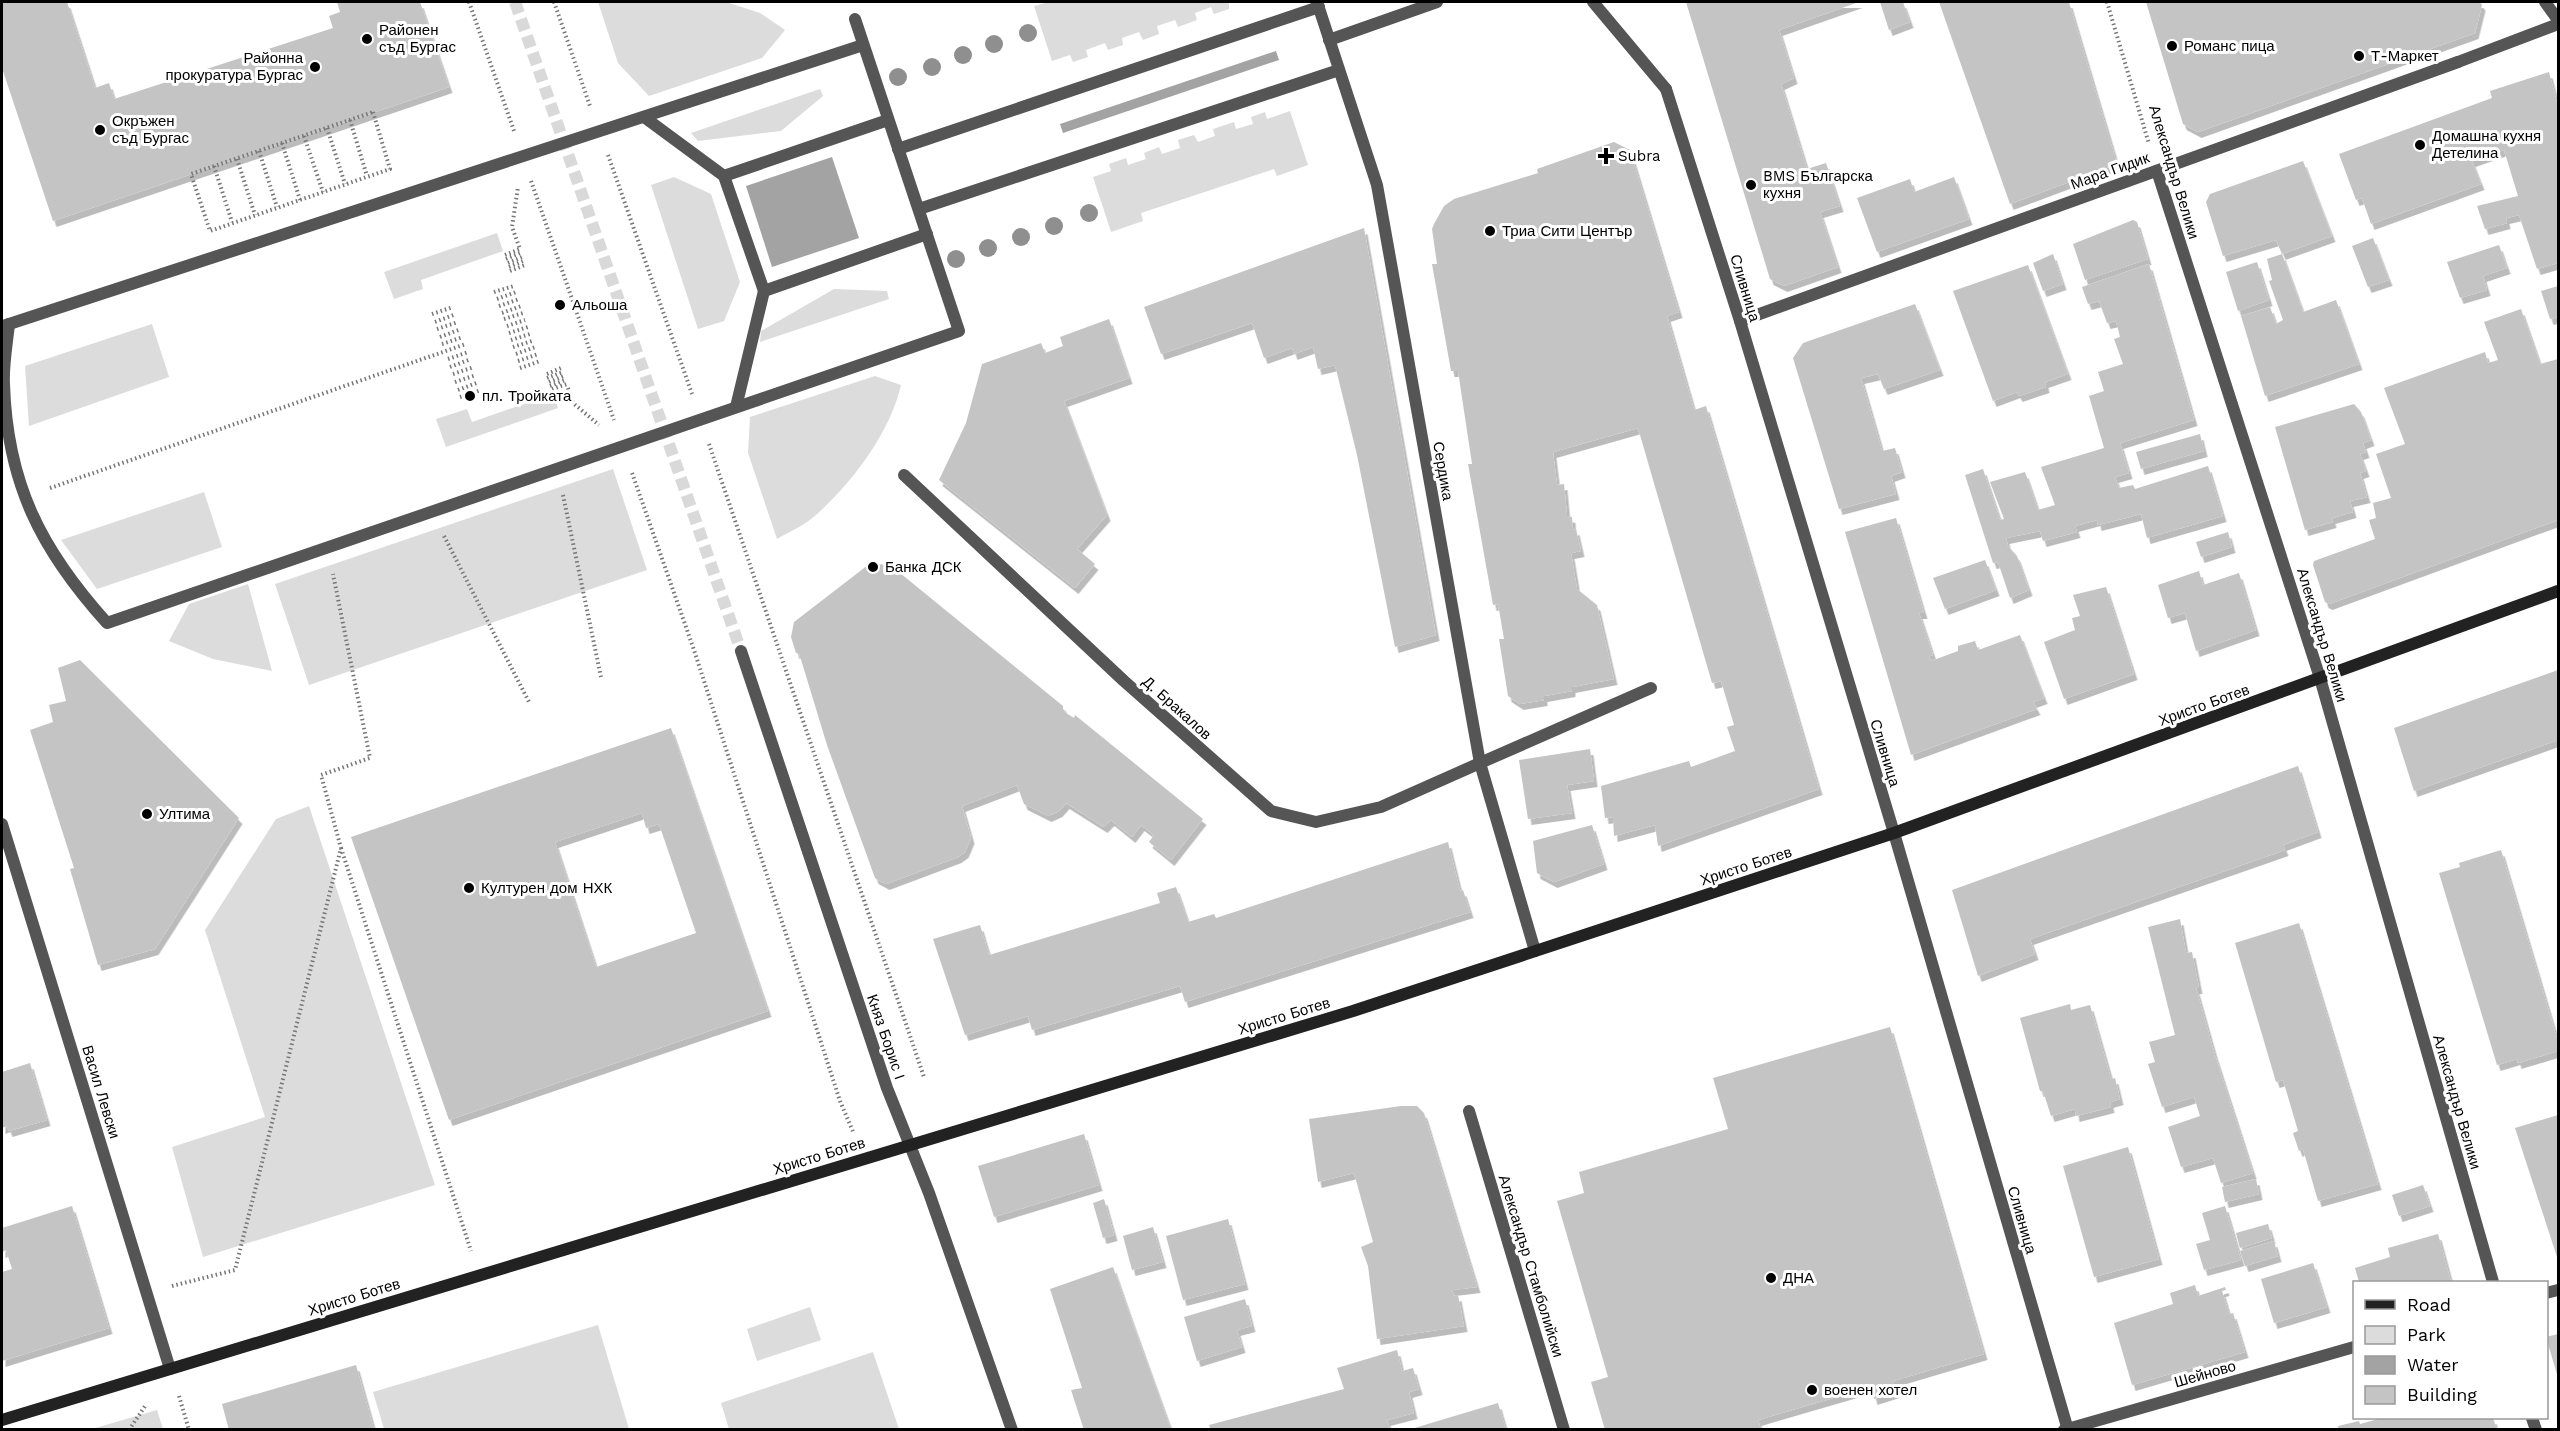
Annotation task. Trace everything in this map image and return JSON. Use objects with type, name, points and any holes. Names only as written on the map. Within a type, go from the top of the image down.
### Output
[{"type":"main road","name":"Христо Ботев","points":[[2,1420],[1353,1011],[1894,833],[2559,591]]},
{"type":"street","points":[[1329,40],[1437,2]]},
{"type":"street","name":"Сливница","points":[[1593,2],[1666,88],[1740,321],[1894,833],[2066,1429]]},
{"type":"street","points":[[2545,2],[2559,20]]},
{"type":"street","points":[[898,149],[1318,4]]},
{"type":"street","name":"Сердика","points":[[1318,4],[1377,185],[1480,763],[1535,951]]},
{"type":"street","points":[[855,19],[959,331],[107,623],[73,585],[45,542],[24,496],[9,440],[4,382],[5,325],[863,45]]},
{"type":"street","name":"Мара Гидик","points":[[1740,321],[2559,24]]},
{"type":"street","points":[[919,209],[1339,70]]},
{"type":"street","points":[[644,117],[724,176],[764,291],[736,407]]},
{"type":"street","points":[[724,176],[888,120]]},
{"type":"street","name":"Александър Велики","points":[[2157,171],[2320,678],[2493,1281]]},
{"type":"street","points":[[764,291],[927,234]]},
{"type":"street","name":"Д. Бракалов","points":[[904,475],[1124,681],[1271,811],[1316,822],[1381,807],[1480,763]]},
{"type":"street","name":"Княз Борис I","points":[[741,651],[887,1088],[910,1145],[1012,1430]]},
{"type":"street","points":[[1480,763],[1651,688]]},
{"type":"street","name":"Васил Левски","points":[[2,824],[170,1369]]},
{"type":"street","name":"Александър Стамболийски","points":[[1468,1111],[1564,1430]]},
{"type":"street","name":"Шейново","points":[[2066,1429],[2353,1348]]},
{"type":"path","points":[[469,2],[693,647],[840,1101],[865,1158]]},
{"type":"path","points":[[554,2],[769,614],[924,1077]]},
{"type":"path","name":"Александър Велики","points":[[2107,2],[2157,171]]},
{"type":"path","points":[[210,231],[191,174],[373,112],[390,168]]},
{"type":"path","points":[[350,120],[367,176]]},
{"type":"path","points":[[327,128],[345,184]]},
{"type":"path","points":[[304,136],[323,192]]},
{"type":"path","points":[[282,143],[300,200]]},
{"type":"path","points":[[259,151],[278,208]]},
{"type":"path","points":[[508,263],[520,249],[512,228],[523,157]]},
{"type":"path","points":[[237,159],[255,216]]},
{"type":"path","points":[[214,166],[232,223]]},
{"type":"path","points":[[508,263],[523,260],[508,263]]},
{"type":"path","points":[[494,292],[514,286]]},
{"type":"path","points":[[497,299],[516,292]]},
{"type":"path","points":[[499,306],[519,299]]},
{"type":"path","points":[[502,313],[521,306]]},
{"type":"path","points":[[432,314],[453,307]]},
{"type":"path","points":[[504,319],[523,313]]},
{"type":"path","points":[[435,322],[456,314]]},
{"type":"path","points":[[507,326],[525,320]]},
{"type":"path","points":[[437,329],[458,322]]},
{"type":"path","points":[[509,333],[528,327]]},
{"type":"path","points":[[440,337],[461,329]]},
{"type":"path","points":[[511,340],[530,334]]},
{"type":"path","points":[[442,344],[463,337]]},
{"type":"path","points":[[513,347],[532,341]]},
{"type":"path","points":[[24,496],[466,344]]},
{"type":"path","points":[[516,354],[535,347]]},
{"type":"path","points":[[448,359],[468,352]]},
{"type":"path","points":[[518,361],[538,354]]},
{"type":"path","points":[[450,367],[471,359]]},
{"type":"path","points":[[520,368],[540,361]]},
{"type":"path","points":[[453,374],[474,368]]},
{"type":"path","points":[[455,382],[476,375]]},
{"type":"path","points":[[565,378],[573,403],[623,446]]},
{"type":"path","points":[[549,382],[565,378]]},
{"type":"path","points":[[549,382],[565,378]]},
{"type":"path","points":[[549,382],[565,378]]},
{"type":"path","points":[[458,390],[479,382]]},
{"type":"path","points":[[460,397],[482,390]]},
{"type":"path","points":[[557,468],[601,677]]},
{"type":"path","points":[[431,511],[529,702]]},
{"type":"path","points":[[326,547],[370,758],[321,776],[341,848],[479,1275]]},
{"type":"path","points":[[148,1292],[235,1270],[341,848]]},
{"type":"path","points":[[170,1369],[189,1430]]},
{"type":"green space","points":[[598,2],[726,2],[760,13],[785,30],[762,58],[649,96],[618,63]]},
{"type":"green space","points":[[1049,2],[1229,2],[1229,9],[1214,14],[1211,7],[1195,13],[1197,20],[1178,27],[1175,20],[1157,26],[1159,34],[1143,40],[1139,32],[1122,38],[1123,45],[1108,50],[1105,43],[1086,50],[1088,57],[1073,62],[1070,55],[1052,61],[1034,6]]},
{"type":"green space","points":[[820,89],[823,96],[781,131],[698,141],[691,133]]},
{"type":"green space","points":[[1290,111],[1308,165],[1277,176],[1274,169],[1141,213],[1143,221],[1111,232],[1093,177],[1111,171],[1109,164],[1126,158],[1128,165],[1146,159],[1144,153],[1159,147],[1162,154],[1180,148],[1178,140],[1194,135],[1198,142],[1215,136],[1213,129],[1234,122],[1236,129],[1253,124],[1251,117],[1265,112],[1267,119]]},
{"type":"green space","points":[[674,177],[711,194],[740,282],[724,321],[698,329],[651,185]]},
{"type":"green space","points":[[497,233],[503,251],[421,280],[423,289],[394,299],[384,272]]},
{"type":"green space","points":[[834,289],[887,291],[889,299],[760,342],[761,331]]},
{"type":"green space","points":[[152,324],[169,377],[29,426],[25,366]]},
{"type":"green space","points":[[875,376],[901,385],[896,403],[879,439],[856,472],[830,502],[807,522],[777,539],[748,453],[750,417]]},
{"type":"green space","points":[[553,394],[558,408],[446,447],[436,419],[467,409],[472,422]]},
{"type":"green space","points":[[613,469],[647,570],[309,685],[275,584]]},
{"type":"green space","points":[[204,492],[222,547],[97,589],[61,540]]},
{"type":"green space","points":[[248,584],[272,671],[213,659],[169,641],[189,604]]},
{"type":"green space","points":[[309,806],[435,1185],[203,1257],[172,1147],[265,1117],[205,930],[276,819]]},
{"type":"green space","points":[[810,1307],[821,1340],[757,1361],[747,1329]]},
{"type":"green space","points":[[598,1325],[629,1429],[384,1429],[373,1392]]},
{"type":"green space","points":[[873,1352],[899,1429],[729,1429],[721,1403]]},
{"type":"green space","points":[[157,1410],[163,1429],[92,1429]]},
{"type":"water","points":[[1276,51],[1279,60],[1063,133],[1060,124]]},
{"type":"water","points":[[832,157],[859,238],[772,267],[746,186]]},
{"type":"building","points":[[2,2],[67,2],[95,88],[109,83],[114,99],[333,28],[329,16],[340,12],[337,2],[420,2],[449,87],[53,221],[2,68]]},
{"type":"building","points":[[1686,2],[1859,2],[1779,30],[1794,78],[1781,84],[1807,169],[1826,163],[1840,206],[1820,212],[1838,267],[1784,286],[1770,279]]},
{"type":"building","points":[[1880,2],[1903,2],[1910,22],[1889,30]]},
{"type":"building","points":[[1939,2],[2069,2],[2117,164],[2010,204]]},
{"type":"building","points":[[2146,2],[2480,2],[2482,5],[2475,33],[2198,132],[2183,124]]},
{"type":"building","points":[[2549,72],[2558,107],[2558,263],[2537,269],[2519,215],[2506,218],[2507,223],[2485,229],[2477,206],[2518,196],[2504,150],[2472,161],[2481,184],[2371,224],[2362,198],[2356,200],[2339,154],[2492,98],[2490,91]]},
{"type":"building","points":[[1614,142],[1630,150],[1679,312],[1667,316],[1694,410],[1706,406],[1819,789],[1658,846],[1655,825],[1614,836],[1613,817],[1605,818],[1601,786],[1689,761],[1691,767],[1735,751],[1727,727],[1734,725],[1721,681],[1712,683],[1638,428],[1553,452],[1557,485],[1564,484],[1567,516],[1572,517],[1573,530],[1576,529],[1581,551],[1571,553],[1577,589],[1597,605],[1614,679],[1572,687],[1572,691],[1544,696],[1544,700],[1520,704],[1508,696],[1499,639],[1504,639],[1498,604],[1493,605],[1468,464],[1472,464],[1458,371],[1451,371],[1432,264],[1437,264],[1432,229],[1444,206],[1454,199],[1538,173],[1537,169]]},
{"type":"building","points":[[2303,161],[2332,236],[2282,254],[2276,240],[2223,256],[2206,202],[2210,194]]},
{"type":"building","points":[[1954,177],[1969,219],[1877,252],[1857,198],[1910,179],[1914,192]]},
{"type":"building","points":[[2133,220],[2137,222],[2148,259],[2085,280],[2073,244]]},
{"type":"building","points":[[1364,228],[1436,635],[1395,647],[1357,455],[1335,365],[1318,369],[1313,347],[1294,354],[1292,348],[1264,358],[1252,323],[1161,354],[1144,307]]},
{"type":"building","points":[[2373,238],[2389,280],[2368,287],[2352,246]]},
{"type":"building","points":[[2499,245],[2507,268],[2483,276],[2487,290],[2460,298],[2447,262]]},
{"type":"building","points":[[2053,254],[2063,284],[2043,291],[2033,263]]},
{"type":"building","points":[[2282,254],[2303,312],[2336,300],[2359,364],[2265,396],[2241,316],[2270,307],[2276,324],[2283,320],[2269,281],[2272,280],[2267,259]]},
{"type":"building","points":[[2257,262],[2269,300],[2238,311],[2226,272]]},
{"type":"building","points":[[2149,264],[2194,420],[2120,443],[2129,473],[2115,477],[2119,488],[2133,485],[2135,489],[2208,466],[2223,516],[2147,538],[2141,514],[2098,525],[2097,520],[2075,526],[2077,532],[2043,541],[2040,531],[2006,538],[2008,546],[2017,556],[2029,590],[2010,598],[1998,562],[1993,563],[1965,475],[1983,469],[2000,520],[2004,519],[1990,482],[2025,472],[2038,510],[2055,505],[2041,467],[2104,448],[2089,396],[2104,391],[2098,372],[2123,364],[2114,339],[2120,337],[2116,321],[2107,323],[2099,301],[2088,304],[2082,287]]},
{"type":"building","points":[[2028,265],[2068,374],[2045,382],[2046,387],[2019,396],[2017,392],[1993,401],[1953,291]]},
{"type":"building","points":[[2558,286],[2558,317],[2550,319],[2541,291]]},
{"type":"building","points":[[1915,304],[1940,370],[1884,389],[1878,374],[1861,378],[1882,451],[1895,448],[1902,472],[1891,476],[1896,494],[1839,509],[1793,358],[1803,343]]},
{"type":"building","points":[[2521,309],[2540,364],[2558,359],[2558,520],[2329,604],[2325,602],[2313,565],[2314,561],[2375,539],[2369,520],[2376,518],[2373,503],[2391,498],[2376,454],[2405,444],[2384,388],[2485,352],[2488,363],[2498,360],[2484,322]]},
{"type":"building","points":[[1109,319],[1129,378],[1064,401],[1107,515],[1077,549],[1095,564],[1075,588],[939,480],[966,423],[982,364],[1041,343],[1045,353],[1063,346],[1060,337]]},
{"type":"building","points":[[2354,404],[2361,412],[2371,440],[2363,443],[2366,452],[2360,454],[2366,471],[2360,473],[2367,497],[2350,501],[2353,512],[2332,518],[2333,522],[2305,530],[2275,427]]},
{"type":"building","points":[[2200,434],[2204,451],[2141,469],[2136,452]]},
{"type":"building","points":[[1896,518],[1924,613],[1919,613],[1933,655],[1929,656],[1931,661],[1958,651],[1958,646],[1975,641],[1978,650],[2020,635],[2044,698],[2033,702],[2037,709],[1911,755],[1845,532]]},
{"type":"building","points":[[2228,532],[2232,547],[2201,557],[2196,542]]},
{"type":"building","points":[[1985,560],[1996,590],[1945,609],[1933,578]]},
{"type":"building","points":[[889,564],[1063,706],[1063,711],[1074,718],[1075,715],[1203,819],[1171,860],[1149,842],[1154,835],[1141,825],[1132,837],[1111,820],[1104,827],[1066,803],[1059,811],[1048,816],[1024,804],[1017,785],[962,806],[971,838],[965,852],[958,857],[886,884],[875,878],[827,745],[799,653],[796,653],[791,637],[794,622],[868,565]]},
{"type":"building","points":[[2199,571],[2203,585],[2239,573],[2256,630],[2196,651],[2185,613],[2168,618],[2158,585]]},
{"type":"building","points":[[2106,587],[2134,674],[2064,699],[2044,642],[2075,630],[2072,618],[2080,616],[2073,595]]},
{"type":"building","name":"Ултима","points":[[80,660],[239,818],[155,949],[98,965],[70,869],[74,868],[30,730],[53,722],[49,705],[66,701],[58,668]]},
{"type":"building","points":[[2558,670],[2558,740],[2414,791],[2394,728]]},
{"type":"building","name":"Културен дом НХК","points":[[671,728],[768,1011],[449,1120],[351,837]],"holes":[[[642,813],[646,828],[659,824],[696,933],[596,967],[555,842]]]},
{"type":"building","points":[[1590,749],[1594,781],[1567,785],[1572,813],[1528,819],[1519,760]]},
{"type":"building","points":[[2298,766],[2318,832],[2283,845],[2285,850],[2030,939],[2035,954],[1978,976],[1952,890]]},
{"type":"building","points":[[1592,825],[1604,864],[1554,882],[1537,873],[1533,841]]},
{"type":"building","points":[[1448,842],[1460,891],[1463,890],[1470,912],[1185,1002],[1180,986],[1032,1030],[1028,1016],[965,1035],[933,939],[980,925],[989,955],[1160,903],[1157,893],[1176,887],[1188,922],[1214,914],[1216,918]]},
{"type":"building","points":[[2501,850],[2558,1042],[2558,1051],[2518,1063],[2517,1059],[2497,1065],[2439,873],[2460,867],[2459,863]]},
{"type":"building","points":[[2180,919],[2186,953],[2192,952],[2199,988],[2196,988],[2214,1052],[2253,1173],[2221,1183],[2213,1158],[2181,1167],[2168,1127],[2200,1116],[2194,1097],[2162,1107],[2148,1064],[2155,1062],[2149,1042],[2175,1035],[2148,927]]},
{"type":"building","points":[[2299,923],[2378,1184],[2318,1201],[2303,1149],[2299,1151],[2293,1133],[2298,1131],[2283,1080],[2276,1082],[2235,943]]},
{"type":"building","points":[[2070,1004],[2071,1010],[2090,1005],[2111,1079],[2115,1078],[2120,1099],[2110,1102],[2111,1107],[2076,1116],[2075,1109],[2051,1116],[2043,1091],[2040,1091],[2020,1018]]},
{"type":"building","name":"ДНА","points":[[1890,1027],[1984,1354],[1893,1381],[1896,1392],[1874,1399],[1871,1387],[1758,1420],[1761,1430],[1605,1430],[1591,1382],[1608,1377],[1557,1201],[1584,1193],[1579,1172],[1728,1129],[1713,1078]]},
{"type":"building","points":[[30,1063],[47,1120],[9,1131],[7,1126],[2,1128],[2,1072]]},
{"type":"building","points":[[1401,1106],[1417,1106],[1424,1113],[1477,1287],[1452,1290],[1454,1296],[1458,1295],[1464,1326],[1377,1339],[1368,1266],[1361,1247],[1373,1242],[1354,1173],[1318,1182],[1309,1119]]},
{"type":"building","points":[[2558,1115],[2558,1260],[2515,1128]]},
{"type":"building","points":[[1084,1134],[1099,1185],[994,1217],[978,1166]]},
{"type":"building","points":[[2128,1147],[2159,1259],[2094,1277],[2063,1166]]},
{"type":"building","points":[[2256,1179],[2259,1194],[2225,1202],[2222,1187]]},
{"type":"building","points":[[2423,1185],[2430,1206],[2399,1216],[2392,1195]]},
{"type":"building","points":[[1104,1199],[1114,1235],[1103,1238],[1093,1203]]},
{"type":"building","points":[[72,1206],[109,1328],[2,1361],[2,1272],[12,1269],[6,1250],[2,1252],[2,1228]]},
{"type":"building","points":[[2225,1206],[2241,1260],[2204,1270],[2196,1244],[2210,1240],[2202,1213]]},
{"type":"building","points":[[1228,1219],[1245,1284],[1183,1300],[1166,1236]]},
{"type":"building","points":[[2268,1224],[2272,1238],[2240,1248],[2236,1233]]},
{"type":"building","points":[[1153,1227],[1163,1262],[1132,1270],[1123,1236]]},
{"type":"building","points":[[2438,1234],[2451,1281],[2359,1281],[2355,1268],[2390,1257],[2388,1248]]},
{"type":"building","points":[[2274,1241],[2278,1256],[2245,1266],[2240,1251]]},
{"type":"building","points":[[2313,1263],[2327,1307],[2274,1323],[2261,1279]]},
{"type":"building","points":[[1113,1267],[1171,1430],[1084,1430],[1071,1390],[1082,1388],[1050,1289]]},
{"type":"building","points":[[2195,1285],[2198,1296],[2225,1287],[2226,1290],[2222,1291],[2229,1314],[2233,1313],[2245,1352],[2132,1385],[2114,1323],[2173,1304],[2170,1293]]},
{"type":"building","points":[[1245,1299],[1252,1326],[1237,1330],[1242,1347],[1197,1361],[1184,1317]]},
{"type":"building","points":[[2558,1334],[2558,1378],[2548,1344],[2548,1336]]},
{"type":"building","points":[[1397,1350],[1402,1371],[1413,1368],[1419,1389],[1409,1392],[1414,1413],[1387,1420],[1390,1430],[1211,1430],[1209,1425],[1344,1389],[1337,1368]]},
{"type":"building","points":[[356,1365],[374,1430],[229,1430],[222,1404]]},
{"type":"building","points":[[1498,1403],[1506,1430],[1411,1430],[1411,1429]]},
{"type":"building","points":[[2378,1419],[2493,1419],[2497,1430],[2339,1430],[2338,1426],[2359,1421],[2360,1424]]},
{"type":"tunnel","points":[[515,2],[741,651]]},
{"type":"place","name":"Районен съд Бургас","points":[[367,39]]},
{"type":"place","name":"Романс пица","points":[[2172,46]]},
{"type":"place","name":"Т-Маркет","points":[[2359,56]]},
{"type":"place","name":"Районна прокуратура Бургас","points":[[315,67]]},
{"type":"place","name":"Окръжен съд Бургас","points":[[100,130]]},
{"type":"place","name":"Домашна кухня Детелина","points":[[2420,145]]},
{"type":"place","name":"Subra","points":[[1606,156]]},
{"type":"place","name":"BMS Българска кухня","points":[[1751,185]]},
{"type":"place","name":"Триа Сити Център","points":[[1490,231]]},
{"type":"place","name":"Альоша","points":[[560,305]]},
{"type":"place","name":"пл. Тройката","points":[[470,396]]},
{"type":"place","name":"Банка ДСК","points":[[873,567]]},
{"type":"place","name":"Ултима","points":[[147,814]]},
{"type":"place","name":"Културен дом НХК","points":[[469,888]]},
{"type":"place","name":"ДНА","points":[[1771,1278]]},
{"type":"place","name":"военен хотел","points":[[1812,1390]]}]
